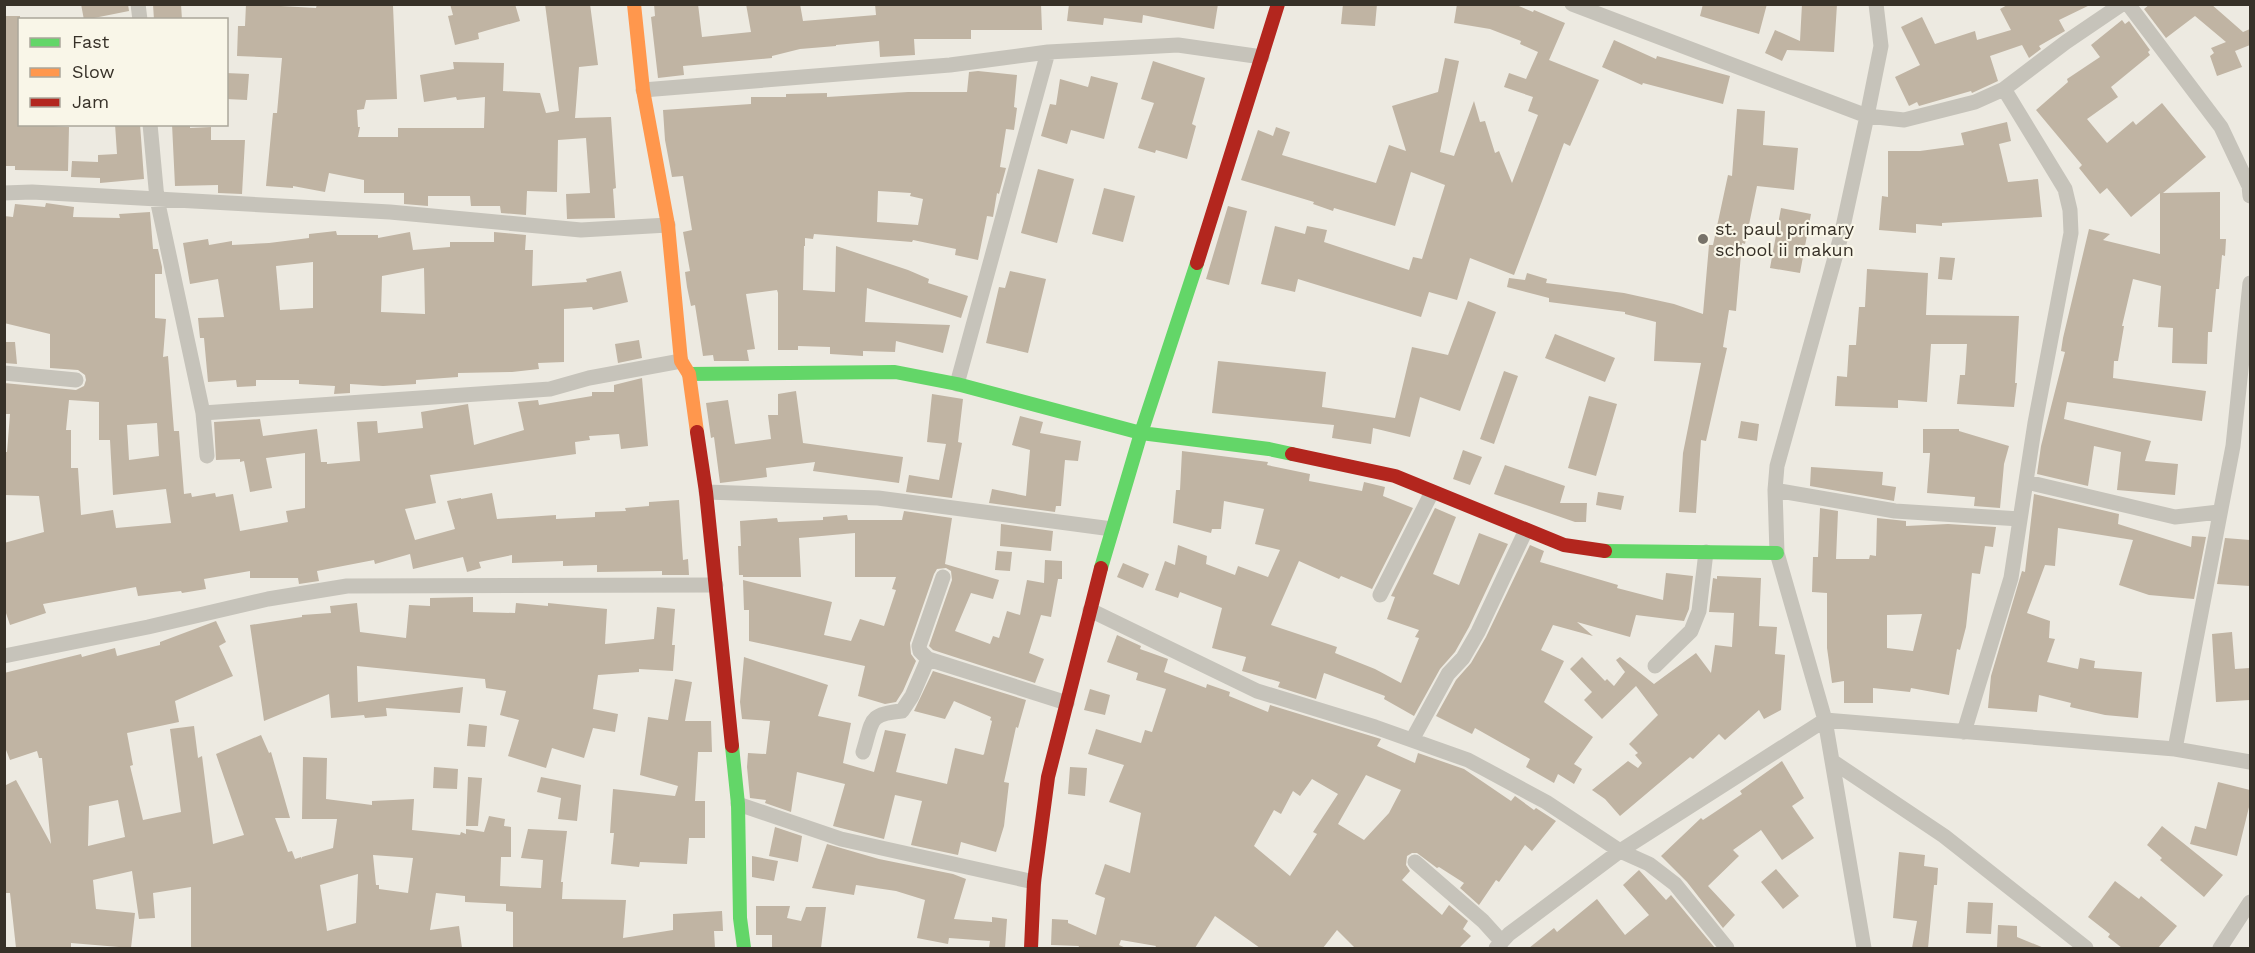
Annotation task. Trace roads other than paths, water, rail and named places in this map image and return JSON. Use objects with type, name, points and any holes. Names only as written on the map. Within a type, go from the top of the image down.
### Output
[{"type":"street","points":[[634,4],[643,90],[668,225],[685,367],[706,492],[738,804],[744,948]]},
{"type":"street","points":[[1031,948],[1034,882],[1048,777],[1090,610],[1141,433],[1171,348],[1278,4]]},
{"type":"street","points":[[1572,4],[1590,8],[1867,116],[1904,120],[1975,102],[2004,89],[2066,42],[2122,4]]},
{"type":"street","points":[[1864,948],[1825,720],[1777,553],[1775,490],[1777,466],[1841,236],[1867,116],[1881,46],[1876,4]]},
{"type":"street","points":[[2128,4],[2221,127],[2249,186],[2250,196]]},
{"type":"street","points":[[643,90],[950,65],[1048,52],[1178,45],[1262,57]]},
{"type":"street","points":[[957,384],[1048,52]]},
{"type":"street","points":[[1964,732],[2011,578],[2035,423],[2070,233],[2070,210],[2065,189],[2004,89]]},
{"type":"street","points":[[150,126],[157,200],[203,413],[207,456]]},
{"type":"street","points":[[4,193],[32,192],[390,212],[581,230],[668,225]]},
{"type":"street","points":[[2175,749],[2233,446],[2250,283]]},
{"type":"street","points":[[203,413],[550,389],[589,378],[685,367],[895,372],[957,384],[1141,433],[1269,449],[1395,476],[1564,545],[1610,552],[1777,553]]},
{"type":"street","points":[[4,374],[76,380]]},
{"type":"street","points":[[2027,482],[2175,517],[2219,512]]},
{"type":"street","points":[[1775,490],[1895,511],[2020,519]]},
{"type":"street","points":[[706,492],[878,498],[1112,529]]},
{"type":"street","points":[[1380,595],[1432,492]]},
{"type":"street","points":[[1412,740],[1448,675],[1463,658],[1478,632],[1526,530]]},
{"type":"street","points":[[1655,666],[1691,631],[1699,611],[1706,552]]},
{"type":"street","points":[[943,577],[920,646],[928,659],[1067,702]]},
{"type":"street","points":[[4,656],[148,627],[268,599],[347,586],[716,585]]},
{"type":"street","points":[[1090,610],[1257,691],[1468,760],[1546,802],[1620,851],[1649,864],[1675,884],[1727,948]]},
{"type":"street","points":[[863,752],[874,718],[880,714],[902,711],[912,696],[928,659]]},
{"type":"street","points":[[1415,862],[1483,921],[1499,945],[1509,933],[1620,851],[1825,720],[2175,749],[2250,762]]},
{"type":"street","points":[[1832,761],[1944,836],[2086,948]]},
{"type":"street","points":[[738,804],[841,839],[1034,882]]},
{"type":"street","points":[[2220,948],[2250,902]]},
{"type":"place","name":"st. paul primary school ii makun","points":[[1703,239]]}]
